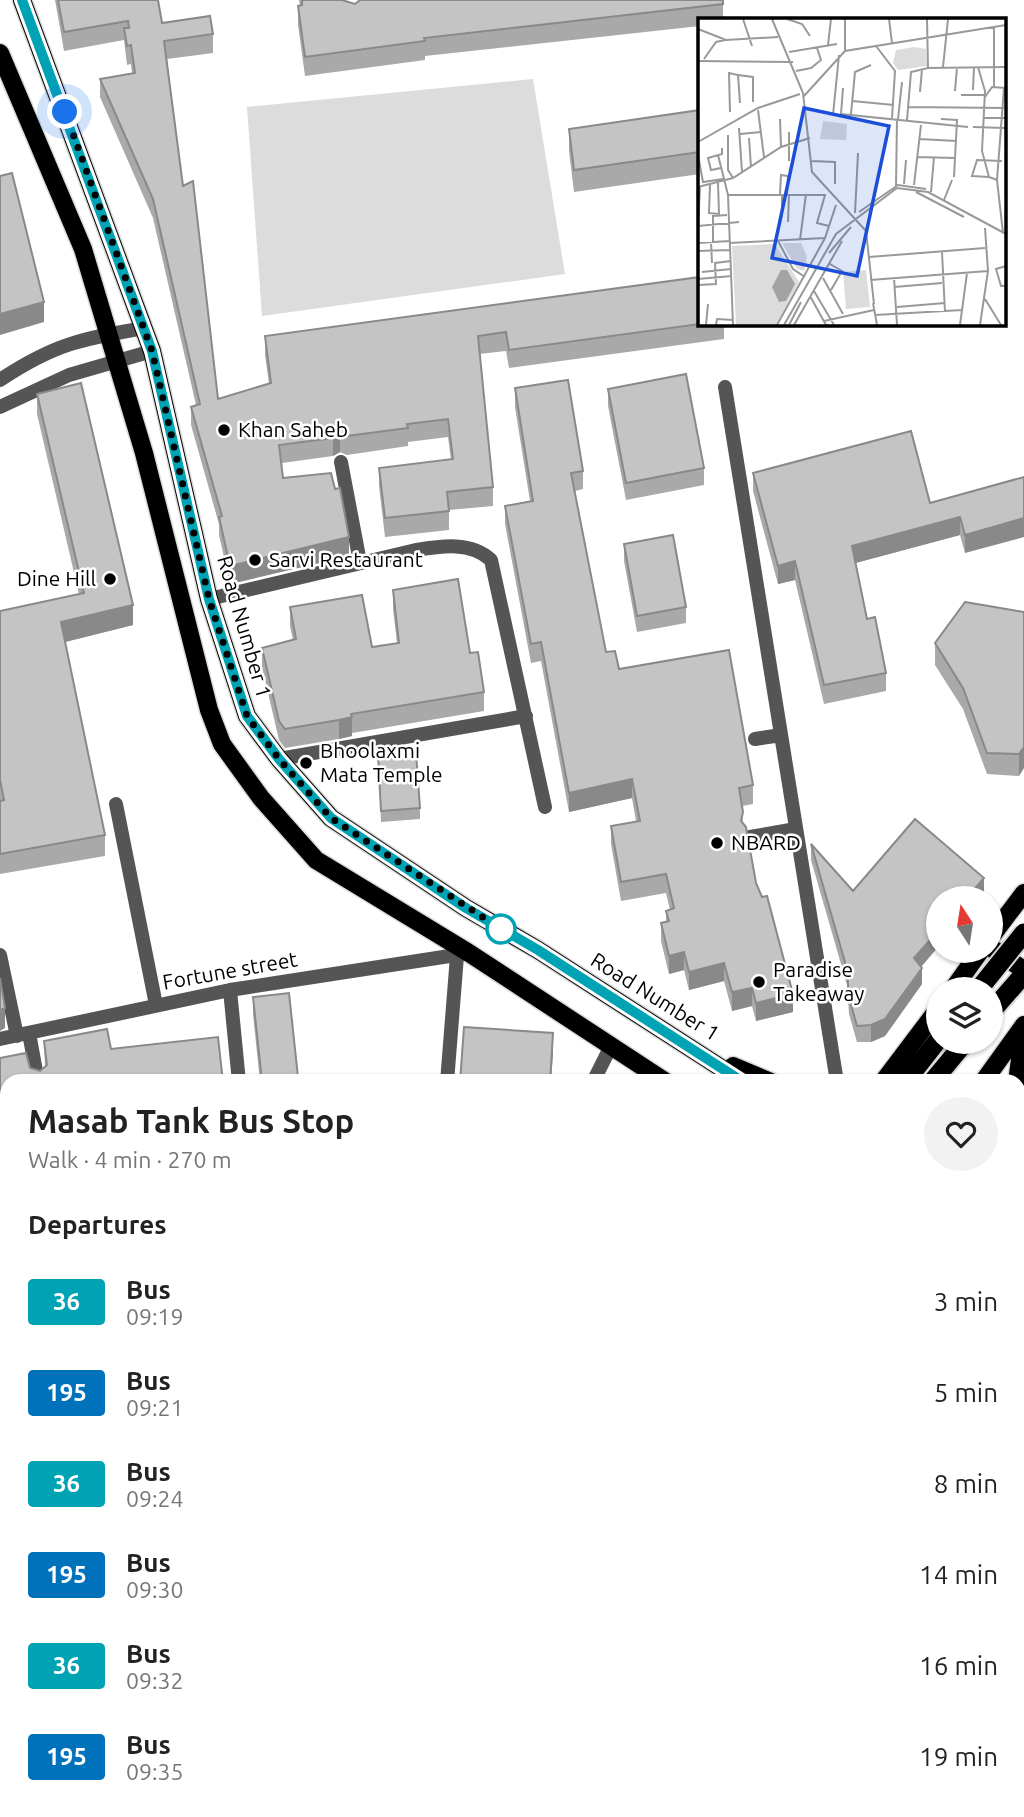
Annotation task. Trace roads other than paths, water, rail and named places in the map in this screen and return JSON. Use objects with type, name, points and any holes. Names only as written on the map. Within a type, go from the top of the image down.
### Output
[{"type":"highway","points":[[989,977],[1024,933]]},
{"type":"highway","points":[[1003,997],[1024,972]]},
{"type":"highway","points":[[898,1074],[926,1050]]},
{"type":"highway","points":[[939,1074],[955,1054]]},
{"type":"main road","name":"Road Number 1","points":[[22,0],[152,351],[209,599],[247,716],[279,759],[331,818],[466,908],[731,1074]]},
{"type":"main road","points":[[0,52],[83,248],[144,453],[209,710],[222,744],[261,798],[316,860],[654,1074]]},
{"type":"main road","points":[[1003,920],[1024,892]]},
{"type":"main road","points":[[1003,957],[1024,972]]},
{"type":"main road","points":[[896,1074],[926,1027]]},
{"type":"main road","points":[[989,1074],[1024,1027]]},
{"type":"main road","points":[[1018,1074],[1024,1027]]},
{"type":"main road","points":[[692,1047],[753,1074]]},
{"type":"street","points":[[0,380],[30,360],[65,343],[144,328]]},
{"type":"street","points":[[0,407],[69,374],[152,351]]},
{"type":"street","points":[[725,387],[836,1074]]},
{"type":"street","points":[[341,462],[360,562]]},
{"type":"street","points":[[209,599],[360,562],[446,545],[484,554],[491,560],[545,807]]},
{"type":"street","points":[[279,759],[526,716]]},
{"type":"street","points":[[755,739],[781,735]]},
{"type":"street","points":[[116,804],[156,1005]]},
{"type":"street","points":[[750,837],[796,829]]},
{"type":"street","points":[[448,1074],[463,954]]},
{"type":"street","name":"Fortune street","points":[[0,1040],[230,990],[463,954]]},
{"type":"street","points":[[0,955],[35,1074]]},
{"type":"street","points":[[230,990],[238,1074]]},
{"type":"street","points":[[597,1074],[611,1046]]},
{"type":"place","name":"Khan Saheb","points":[[224,430]]},
{"type":"place","name":"Sarvi Restaurant","points":[[255,560]]},
{"type":"place","name":"Dine Hill","points":[[110,579]]},
{"type":"place","name":"Bhoolaxmi Mata Temple","points":[[306,763]]},
{"type":"place","name":"NBARD","points":[[717,843]]},
{"type":"place","name":"Paradise Takeaway","points":[[759,982]]}]
